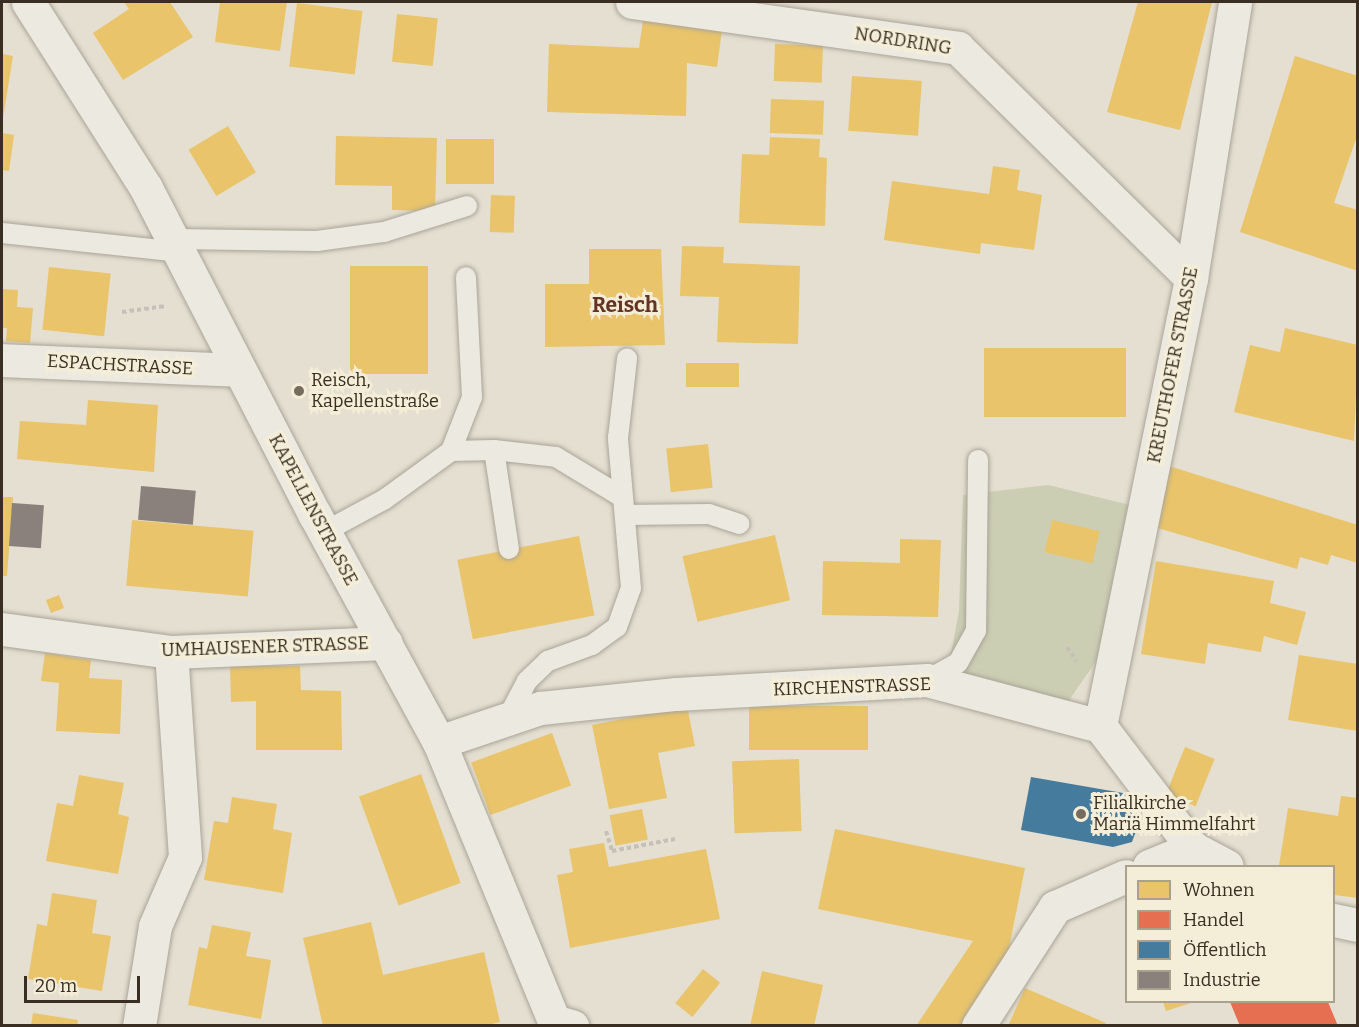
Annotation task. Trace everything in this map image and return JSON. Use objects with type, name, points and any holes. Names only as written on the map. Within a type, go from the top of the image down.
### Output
[{"type":"street","name":"NORDRING","points":[[632,2],[958,48],[1191,278]]},
{"type":"street","name":"KREUTHOFER STRASSE","points":[[1100,726],[1191,278],[1235,2]]},
{"type":"street","name":"KAPELLENSTRASSE","points":[[34,3],[146,188],[324,532],[439,742],[555,1024]]},
{"type":"street","name":"ESPACHSTRASSE","points":[[2,360],[239,370]]},
{"type":"street","name":"UMHAUSENER STRASSE","points":[[2,629],[171,652],[386,644]]},
{"type":"street","points":[[139,1026],[155,926],[184,857],[171,652]]},
{"type":"street","name":"KIRCHENSTRASSE","points":[[439,742],[540,708],[676,694],[927,680],[1100,726]]},
{"type":"street","points":[[1100,726],[1193,848],[1223,865]]},
{"type":"street","points":[[1154,865],[1193,848]]},
{"type":"street","points":[[978,1026],[1055,907],[1125,876]]},
{"type":"street","points":[[1335,920],[1358,925]]},
{"type":"lane","points":[[2,233],[176,245],[317,241],[384,232],[467,206]]},
{"type":"lane","points":[[324,532],[385,499],[451,451],[472,397],[466,277]]},
{"type":"lane","points":[[507,719],[527,681],[548,661],[592,645],[618,627],[631,588],[618,438],[627,359]]},
{"type":"lane","points":[[451,451],[494,450],[556,457],[624,506],[709,514],[739,524]]},
{"type":"lane","points":[[494,450],[509,549]]},
{"type":"lane","points":[[927,680],[958,663],[976,631],[978,460]]},
{"type":"path","points":[[606,831],[612,851],[675,839]]},
{"type":"green space","points":[[1048,485],[1130,505],[1099,657],[1065,706],[967,678],[951,653],[959,611],[963,495]]},
{"type":"building: Wohnen","points":[[124,2],[170,2],[193,37],[123,80],[93,33],[129,9]]},
{"type":"building: Wohnen","points":[[220,2],[287,2],[280,51],[215,42]]},
{"type":"building: Wohnen","points":[[1138,2],[1212,2],[1180,130],[1107,112]]},
{"type":"building: Wohnen","points":[[297,3],[363,11],[355,75],[289,67]]},
{"type":"building: Wohnen","points":[[397,14],[438,18],[433,66],[392,62]]},
{"type":"building: Wohnen","points":[[643,20],[722,30],[717,67],[687,63],[686,116],[547,112],[549,44],[639,48]]},
{"type":"building: Wohnen","points":[[775,44],[823,46],[822,83],[774,81]]},
{"type":"building: Wohnen","points":[[2,54],[13,56],[3,118],[2,117]]},
{"type":"building: Wohnen","points":[[1295,56],[1358,76],[1358,133],[1334,203],[1358,210],[1358,271],[1240,232]]},
{"type":"building: Wohnen","points":[[852,76],[922,81],[918,136],[848,131]]},
{"type":"building: Wohnen","points":[[771,99],[824,101],[823,135],[770,133]]},
{"type":"building: Wohnen","points":[[228,126],[256,172],[216,196],[189,150]]},
{"type":"building: Wohnen","points":[[2,133],[14,135],[9,171],[2,170]]},
{"type":"building: Wohnen","points":[[336,136],[437,138],[435,211],[392,210],[392,186],[335,185]]},
{"type":"building: Wohnen","points":[[770,137],[820,139],[819,157],[827,158],[825,226],[739,223],[742,154],[769,155]]},
{"type":"building: Wohnen","points":[[446,139],[494,139],[494,184],[446,184]]},
{"type":"building: Wohnen","points":[[993,166],[1020,170],[1017,190],[1042,195],[1034,250],[981,243],[980,254],[884,240],[892,181],[989,194]]},
{"type":"building: Wohnen","points":[[491,195],[515,196],[514,233],[490,232]]},
{"type":"building: Wohnen","points":[[682,246],[724,247],[723,263],[800,266],[798,344],[717,342],[719,297],[680,296]]},
{"type":"building: Wohnen","points":[[589,249],[661,249],[665,345],[545,347],[545,284],[589,284]]},
{"type":"building: Wohnen","points":[[350,266],[428,266],[428,374],[350,374]]},
{"type":"building: Wohnen","points":[[49,267],[111,273],[104,336],[42,330]]},
{"type":"building: Wohnen","points":[[2,289],[18,290],[17,307],[33,308],[30,343],[6,341],[7,328],[2,328]]},
{"type":"building: Wohnen","points":[[1285,328],[1358,345],[1354,441],[1234,412],[1250,345],[1280,352]]},
{"type":"building: Wohnen","points":[[984,348],[1126,348],[1126,417],[984,417]]},
{"type":"building: Wohnen","points":[[686,363],[739,363],[739,387],[686,387]]},
{"type":"building: Wohnen","points":[[88,400],[158,405],[154,472],[17,459],[20,421],[86,425]]},
{"type":"building: Wohnen","points":[[708,444],[713,488],[671,492],[666,448]]},
{"type":"building: Wohnen","points":[[1169,466],[1358,525],[1358,563],[1331,555],[1328,565],[1300,557],[1297,569],[1151,526]]},
{"type":"building: Wohnen","points":[[2,497],[13,497],[7,576],[2,576]]},
{"type":"building: Wohnen","points":[[132,520],[254,531],[248,596],[126,586]]},
{"type":"building: Wohnen","points":[[1052,520],[1100,531],[1092,563],[1045,552]]},
{"type":"building: Wohnen","points":[[775,535],[790,600],[698,622],[682,556]]},
{"type":"building: Wohnen","points":[[579,536],[594,616],[473,639],[457,560]]},
{"type":"building: Wohnen","points":[[900,539],[941,540],[938,617],[822,615],[823,561],[900,563]]},
{"type":"building: Wohnen","points":[[1156,561],[1274,581],[1270,603],[1306,612],[1297,645],[1264,636],[1261,652],[1208,643],[1205,664],[1141,654]]},
{"type":"building: Wohnen","points":[[59,595],[64,608],[51,613],[46,600]]},
{"type":"building: Wohnen","points":[[45,653],[91,660],[89,678],[122,680],[120,734],[56,731],[59,683],[41,681]]},
{"type":"building: Wohnen","points":[[1299,655],[1358,664],[1358,731],[1288,720]]},
{"type":"building: Wohnen","points":[[230,666],[300,666],[301,690],[341,691],[342,750],[256,750],[256,701],[231,702]]},
{"type":"building: Wohnen","points":[[687,706],[695,746],[658,753],[667,798],[609,809],[592,725]]},
{"type":"building: Wohnen","points":[[749,706],[868,706],[868,750],[749,750]]},
{"type":"building: Wohnen","points":[[552,733],[571,786],[490,815],[471,762]]},
{"type":"building: Wohnen","points":[[1185,747],[1215,759],[1196,806],[1166,794]]},
{"type":"building: Wohnen","points":[[799,759],[802,831],[735,833],[732,761]]},
{"type":"building: Wohnen","points":[[421,774],[461,883],[399,906],[359,797]]},
{"type":"building: Wohnen","points":[[79,775],[124,783],[118,814],[129,817],[118,874],[46,861],[57,803],[73,806]]},
{"type":"building: Wohnen","points":[[1341,796],[1358,798],[1358,898],[1335,895],[1335,865],[1279,865],[1288,808],[1338,816]]},
{"type":"building: Wohnen","points":[[232,797],[277,804],[273,829],[292,833],[283,893],[204,880],[214,821],[228,823]]},
{"type":"building: Wohnen","points":[[642,809],[648,839],[616,846],[610,815]]},
{"type":"building: Wohnen","points":[[835,829],[1025,868],[1009,948],[1015,951],[966,1026],[916,1026],[973,941],[818,909]]},
{"type":"building: Wohnen","points":[[604,843],[609,867],[706,849],[720,919],[570,948],[557,875],[573,872],[569,849]]},
{"type":"building: Wohnen","points":[[52,893],[97,900],[92,933],[111,936],[102,991],[28,979],[37,924],[47,926]]},
{"type":"building: Wohnen","points":[[371,922],[383,975],[484,952],[500,1022],[484,1026],[323,1026],[303,938]]},
{"type":"building: Wohnen","points":[[212,925],[251,932],[246,956],[271,960],[261,1019],[188,1005],[199,947],[207,949]]},
{"type":"building: Wohnen","points":[[703,969],[720,983],[692,1017],[675,1003]]},
{"type":"building: Wohnen","points":[[762,971],[823,985],[814,1026],[750,1026]]},
{"type":"building: Wohnen","points":[[1025,988],[1106,1023],[1105,1026],[1008,1026]]},
{"type":"building: Wohnen","points":[[1163,1003],[1191,1003],[1166,1011]]},
{"type":"building: Wohnen","points":[[33,1013],[78,1020],[77,1026],[31,1026]]},
{"type":"building: Handel","points":[[1230,1003],[1328,1003],[1338,1026],[1240,1026]]},
{"type":"building: Öffentlich","name":"Filialkirche Mariä Himmelfahrt","points":[[1031,777],[1123,793],[1136,806],[1139,823],[1132,842],[1113,847],[1021,830]]},
{"type":"building: Industrie","points":[[141,486],[196,491],[193,525],[138,520]]},
{"type":"building: Industrie","points":[[12,503],[44,505],[41,548],[9,546]]},
{"type":"place","name":"Reisch, Kapellenstraße","points":[[299,391]]},
{"type":"place","name":"Filialkirche Mariä Himmelfahrt","points":[[1081,814]]},
{"type":"district","name":"Reisch","points":[[625,305]]}]
